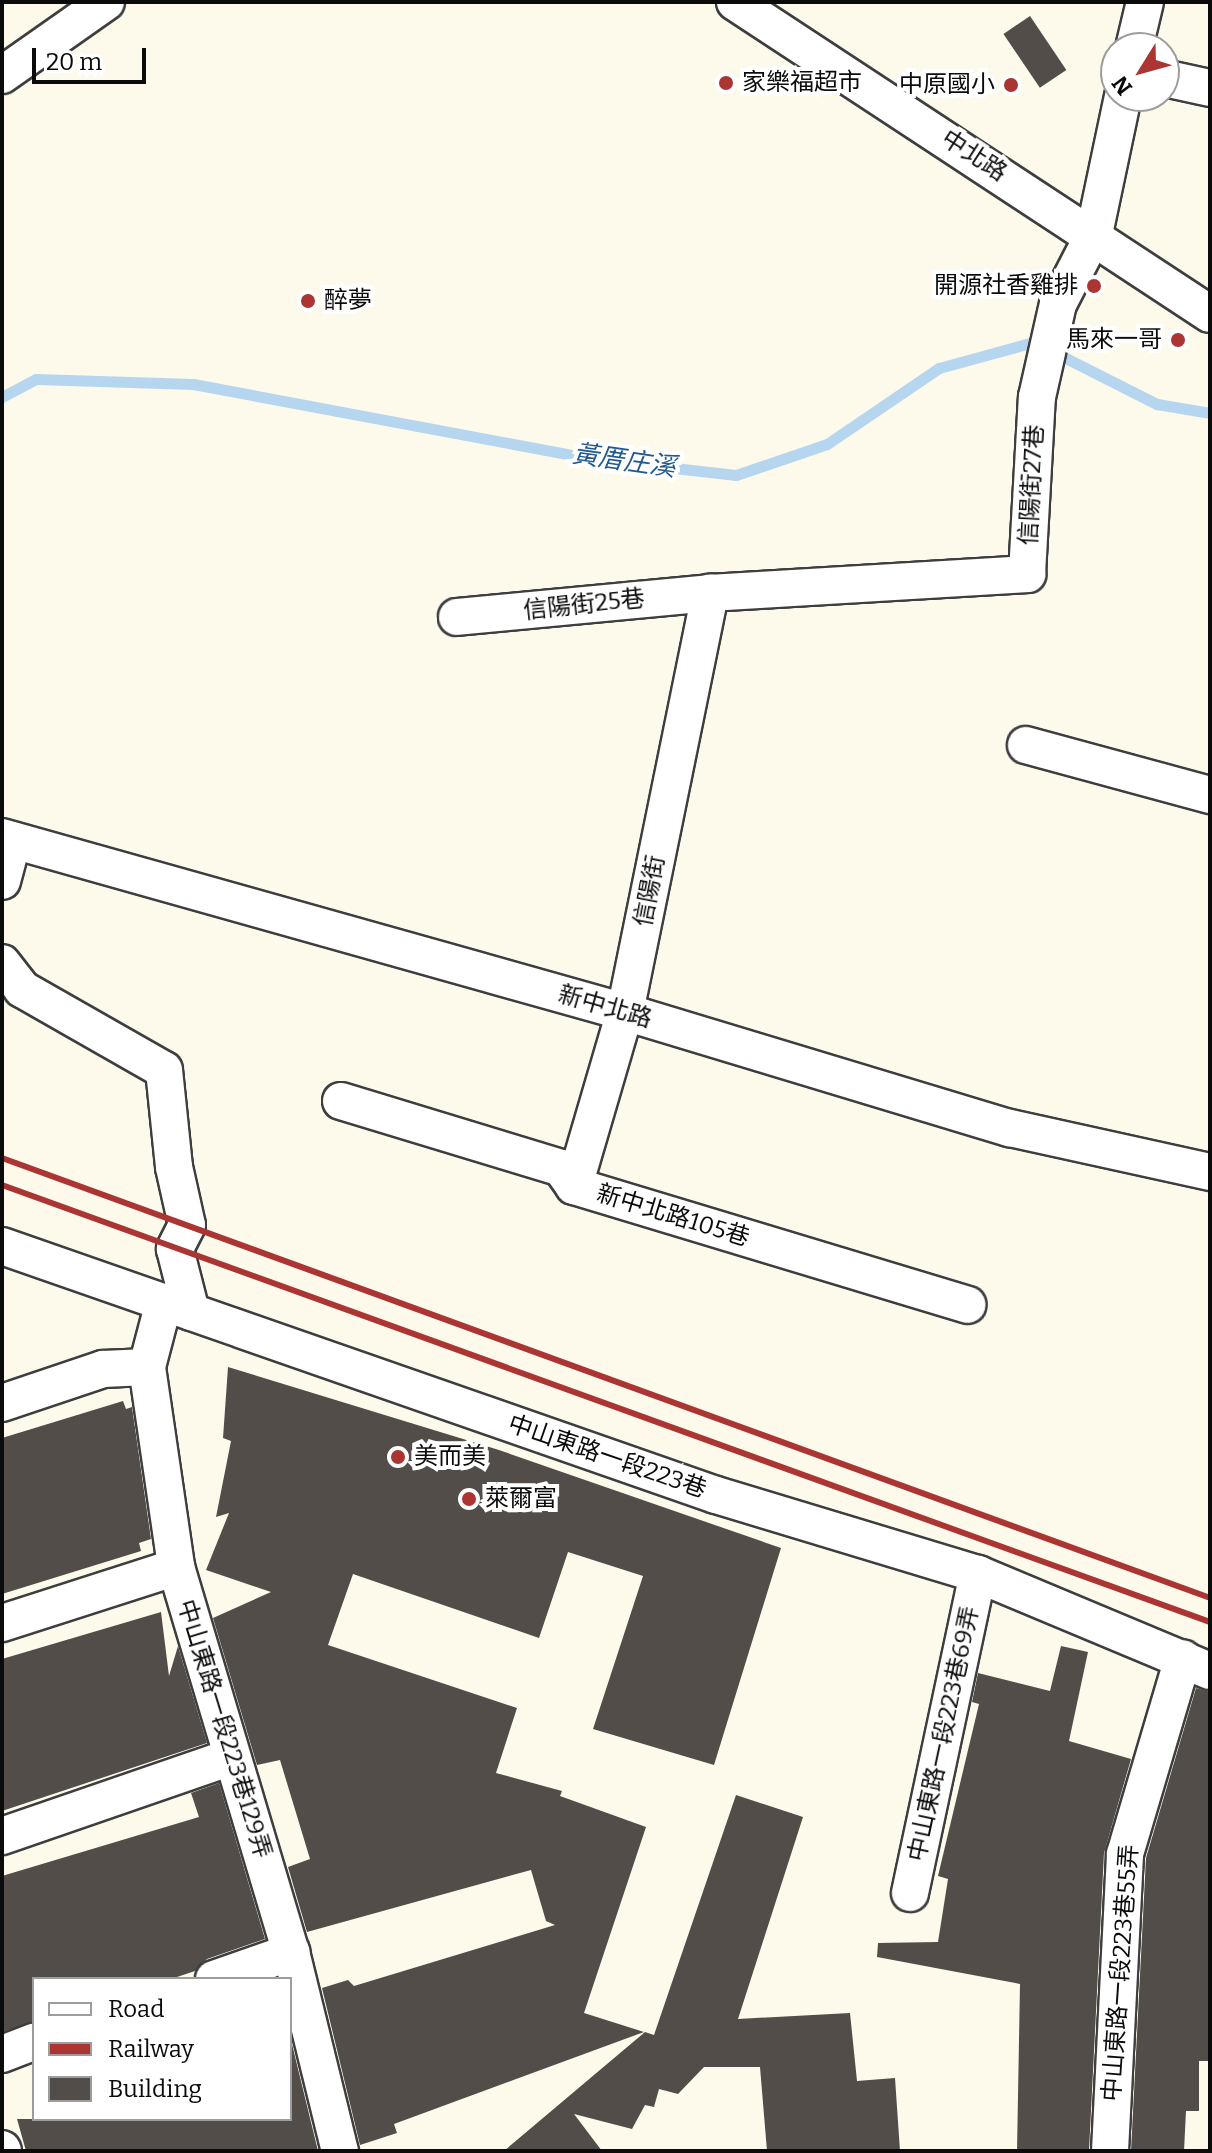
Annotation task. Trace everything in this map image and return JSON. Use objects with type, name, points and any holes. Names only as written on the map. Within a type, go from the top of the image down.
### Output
[{"type":"street","points":[[2,75],[106,2]]},
{"type":"street","name":"中北路","points":[[735,2],[1094,234],[1210,314]]},
{"type":"street","points":[[1138,32],[1145,2]]},
{"type":"street","points":[[1180,81],[1210,88]]},
{"type":"street","name":"信陽街27巷","points":[[710,593],[1027,574],[1037,397],[1058,304],[1094,234],[1120,112]]},
{"type":"street","name":"信陽街25巷","points":[[457,617],[710,593]]},
{"type":"street","name":"信陽街","points":[[574,1186],[625,1012],[710,593]]},
{"type":"street","points":[[1026,745],[1210,795]]},
{"type":"street","points":[[2,881],[7,838]]},
{"type":"street","name":"新中北路","points":[[7,838],[625,1012],[1010,1128],[1210,1172]]},
{"type":"street","points":[[2,963],[22,989],[164,1070],[174,1167],[187,1225],[175,1249],[177,1307]]},
{"type":"street","name":"新中北路105巷","points":[[341,1101],[561,1168],[574,1186],[967,1305]]},
{"type":"street","name":"中山東路一段223巷","points":[[2,1246],[716,1495],[978,1574],[1197,1664]]},
{"type":"street","name":"中山東路一段223巷129弄","points":[[177,1307],[147,1367],[176,1567],[291,1952],[340,2151]]},
{"type":"street","points":[[2,1403],[103,1369],[147,1367]]},
{"type":"street","points":[[2,1623],[176,1567]]},
{"type":"street","name":"中山東路一段223巷69弄","points":[[910,1893],[978,1574]]},
{"type":"street","name":"中山東路一段223巷55弄","points":[[1110,2151],[1125,1854],[1197,1664]]},
{"type":"street","points":[[2,1836],[231,1757]]},
{"type":"street","points":[[220,1977],[291,1952]]},
{"type":"street","points":[[2,2054],[32,2043]]},
{"type":"building","points":[[1030,16],[1066,70],[1040,88],[1003,34]]},
{"type":"building","points":[[228,1367],[499,1450],[781,1548],[714,1765],[593,1729],[643,1576],[568,1552],[539,1638],[353,1574],[328,1645],[517,1708],[496,1773],[562,1791],[560,1796],[646,1827],[584,2013],[644,2032],[394,2124],[397,2133],[360,2145],[322,1988],[348,1980],[354,1986],[555,1925],[546,1921],[531,1870],[307,1932],[288,1867],[310,1859],[280,1760],[257,1765],[213,1618],[271,1592],[206,1570],[229,1513],[216,1517],[231,1441],[223,1438]]},
{"type":"building","points":[[123,1401],[126,1409],[132,1407],[151,1539],[139,1543],[141,1551],[2,1594],[2,1438]]},
{"type":"building","points":[[161,1612],[169,1676],[178,1646],[207,1743],[2,1811],[2,1659]]},
{"type":"building","points":[[1061,1646],[1088,1652],[1069,1741],[1131,1759],[1104,1853],[1089,2151],[1017,2151],[1020,1984],[877,1957],[878,1943],[938,1942],[948,1879],[938,1876],[979,1704],[972,1702],[978,1673],[1050,1691]]},
{"type":"building","points":[[1196,1688],[1210,1692],[1208,2061],[1199,2061],[1199,2111],[1186,2111],[1184,2151],[1131,2151],[1146,1858]]},
{"type":"building","points":[[219,1783],[265,1939],[207,1959],[195,1971],[177,1977],[32,1977],[32,2023],[2,2032],[2,1876],[199,1817],[191,1793]]},
{"type":"building","points":[[736,1795],[803,1817],[738,2019],[850,2013],[857,2081],[895,2078],[900,2151],[767,2151],[760,2067],[704,2067],[678,2094],[659,2089],[654,2107],[645,2105],[632,2129],[574,2114],[602,2151],[504,2151],[645,2032],[654,2035]]},
{"type":"building","points":[[292,2044],[318,2151],[26,2151],[17,2119],[292,2121]]},
{"type":"waterway","name":"黃厝庄溪","points":[[2,397],[36,379],[193,384],[594,459],[736,475],[827,444],[939,368],[1034,342],[1157,404],[1210,413]]},
{"type":"railway","points":[[2,1158],[1210,1598]]},
{"type":"railway","points":[[2,1185],[1210,1622]]},
{"type":"place","name":"家樂福超市","points":[[726,83]]},
{"type":"place","name":"中原國小","points":[[1011,85]]},
{"type":"place","name":"開源社香雞排","points":[[1094,286]]},
{"type":"place","name":"醉夢","points":[[308,301]]},
{"type":"place","name":"馬來一哥","points":[[1178,340]]},
{"type":"place","name":"美而美","points":[[398,1457]]},
{"type":"place","name":"萊爾富","points":[[469,1499]]}]
